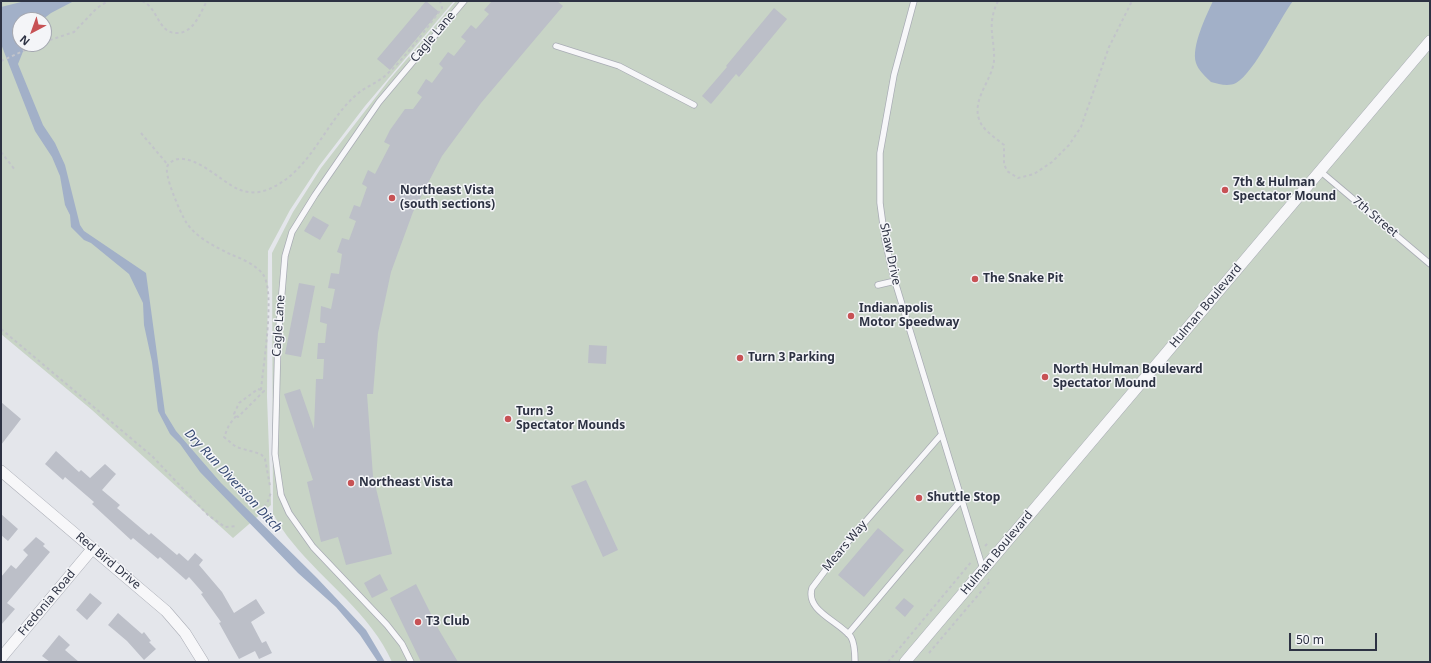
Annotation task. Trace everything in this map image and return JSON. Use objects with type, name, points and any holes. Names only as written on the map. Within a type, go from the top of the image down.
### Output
[{"type":"street","name":"Hulman Boulevard","points":[[905,662],[1430,41]]},
{"type":"street","name":"Red Bird Drive","points":[[1,471],[166,611],[185,633],[203,662]]},
{"type":"street","name":"Fredonia Road","points":[[4,657],[93,548]]},
{"type":"lane","name":"Cagle Lane","points":[[411,662],[402,644],[388,625],[309,542],[289,513],[281,495],[275,454],[278,339],[286,256],[292,232],[315,195],[379,102],[464,1]]},
{"type":"lane","name":"Shaw Drive","points":[[914,1],[894,75],[880,153],[880,203],[885,240],[894,281],[983,569]]},
{"type":"lane","points":[[556,46],[620,66],[694,105]]},
{"type":"lane","name":"7th Street","points":[[1320,171],[1430,264]]},
{"type":"lane","points":[[878,285],[894,281]]},
{"type":"lane","name":"Mears Way","points":[[848,634],[814,605],[811,600],[812,588],[839,552],[941,435]]},
{"type":"lane","points":[[855,662],[854,646],[848,634],[962,499]]},
{"type":"path","points":[[52,39],[74,32],[97,8],[108,1]]},
{"type":"path","points":[[142,1],[155,14],[163,27],[174,33],[180,33],[190,29],[207,1]]},
{"type":"path","points":[[264,507],[271,492],[265,459],[261,454],[236,447],[224,437],[229,425],[236,416],[238,417],[264,391],[261,390],[268,322],[268,285],[263,274],[247,261],[204,240],[188,226],[182,216],[166,168],[168,164],[176,160],[194,162],[207,168],[227,184],[247,192],[269,190],[283,182],[306,159],[356,95],[386,75],[415,43],[442,8],[440,1]]},
{"type":"path","points":[[998,1],[993,10],[990,29],[994,62],[980,100],[978,118],[982,126],[1004,145],[1004,164],[1007,171],[1018,178],[1034,174],[1052,162],[1069,145],[1081,127],[1109,47],[1132,1]]},
{"type":"path","points":[[1,61],[20,52]]},
{"type":"path","points":[[141,133],[168,164]]},
{"type":"path","points":[[1,152],[15,170]]},
{"type":"path","points":[[1,329],[152,456],[208,515],[225,527],[237,526]]},
{"type":"path","points":[[236,416],[234,414],[239,403],[258,389],[261,390]]},
{"type":"path","points":[[888,662],[989,542]]},
{"type":"green space","points":[[1,1],[454,1],[365,106],[319,166],[290,210],[268,251],[267,397],[271,505],[233,538],[92,410],[1,334]]},
{"type":"green space","name":"Indianapolis Motor Speedway","points":[[456,1],[1430,1],[1430,662],[392,662],[383,645],[360,613],[305,557],[287,536],[273,514],[272,253],[293,212],[321,168],[389,80]]},
{"type":"water","points":[[25,1],[74,1],[52,12],[12,12],[12,52],[23,52],[18,64],[43,125],[55,143],[65,165],[80,225],[84,231],[146,273],[165,413],[176,431],[221,483],[317,578],[366,630],[385,662],[378,662],[360,635],[336,607],[298,573],[200,472],[180,444],[170,434],[158,411],[152,362],[144,325],[143,303],[129,274],[91,243],[84,240],[71,227],[70,215],[65,205],[60,176],[52,157],[35,131],[1,44],[1,7]]},
{"type":"water","points":[[1213,1],[1293,1],[1251,68],[1236,83],[1230,85],[1211,82],[1200,71],[1196,63],[1195,56],[1197,40]]},
{"type":"building","points":[[426,1],[439,12],[390,70],[377,59]]},
{"type":"building","name":"Northeast Vista (south sections)","points":[[492,1],[557,1],[563,6],[481,103],[442,156],[413,212],[391,272],[378,333],[373,394],[367,394],[373,476],[392,554],[346,565],[338,537],[321,542],[307,482],[313,480],[284,394],[300,389],[314,429],[316,379],[323,379],[324,359],[317,359],[318,343],[325,343],[327,324],[320,322],[321,306],[331,309],[335,289],[328,288],[331,273],[339,274],[342,254],[337,252],[342,238],[349,240],[356,221],[349,218],[354,205],[360,207],[367,187],[362,184],[368,170],[375,174],[390,145],[384,142],[390,130],[405,109],[413,109],[422,97],[417,93],[426,79],[432,83],[443,68],[439,64],[448,52],[454,56],[466,41],[461,37],[471,25],[476,29],[489,14],[484,10]]},
{"type":"building","points":[[774,8],[787,19],[739,77],[736,74],[711,104],[702,96]]},
{"type":"building","points":[[313,216],[329,225],[320,240],[304,231]]},
{"type":"building","points":[[299,283],[315,286],[301,357],[285,354]]},
{"type":"building","points":[[589,345],[607,346],[606,364],[588,363]]},
{"type":"building","points":[[1,402],[21,419],[1,445]]},
{"type":"building","points":[[56,451],[79,472],[81,470],[90,478],[105,464],[116,474],[102,490],[120,505],[117,508],[149,535],[151,533],[177,555],[179,553],[188,561],[195,553],[203,560],[199,565],[222,592],[234,613],[256,599],[265,613],[251,622],[262,643],[266,641],[272,653],[259,659],[255,651],[239,659],[219,623],[221,622],[201,594],[203,593],[189,577],[186,580],[160,557],[158,559],[133,538],[131,540],[92,504],[94,502],[65,477],[63,480],[45,464]]},
{"type":"building","points":[[586,480],[618,550],[603,557],[571,486]]},
{"type":"building","points":[[1,514],[18,529],[8,541],[1,535]]},
{"type":"building","points":[[878,528],[904,550],[864,597],[838,575]]},
{"type":"building","points":[[36,537],[45,544],[43,546],[50,552],[7,603],[15,609],[1,625],[1,577],[11,565],[16,569],[28,555],[23,550]]},
{"type":"building","points":[[380,574],[388,590],[372,598],[364,583]]},
{"type":"building","name":"T3 Club","points":[[416,584],[439,630],[458,662],[421,662],[390,598]]},
{"type":"building","points":[[90,593],[102,603],[87,620],[76,610]]},
{"type":"building","points":[[904,598],[914,606],[905,617],[895,608]]},
{"type":"building","points":[[118,613],[142,634],[144,632],[151,641],[149,642],[156,649],[144,660],[127,641],[108,625]]},
{"type":"building","points":[[59,635],[70,645],[65,650],[79,662],[50,662],[42,656]]},
{"type":"place","name":"7th & Hulman Spectator Mound","points":[[1225,190]]},
{"type":"place","name":"Northeast Vista (south sections)","points":[[392,198]]},
{"type":"place","name":"The Snake Pit","points":[[975,279]]},
{"type":"place","name":"Indianapolis Motor Speedway","points":[[851,316]]},
{"type":"place","name":"Turn 3 Parking","points":[[740,358]]},
{"type":"place","name":"North Hulman Boulevard Spectator Mound","points":[[1045,377]]},
{"type":"place","name":"Turn 3 Spectator Mounds","points":[[508,419]]},
{"type":"place","name":"Northeast Vista","points":[[351,483]]},
{"type":"place","name":"Shuttle Stop","points":[[919,498]]},
{"type":"place","name":"T3 Club","points":[[418,622]]},
{"type":"water label","name":"Dry Run Diversion Ditch","points":[[233,481]]}]
